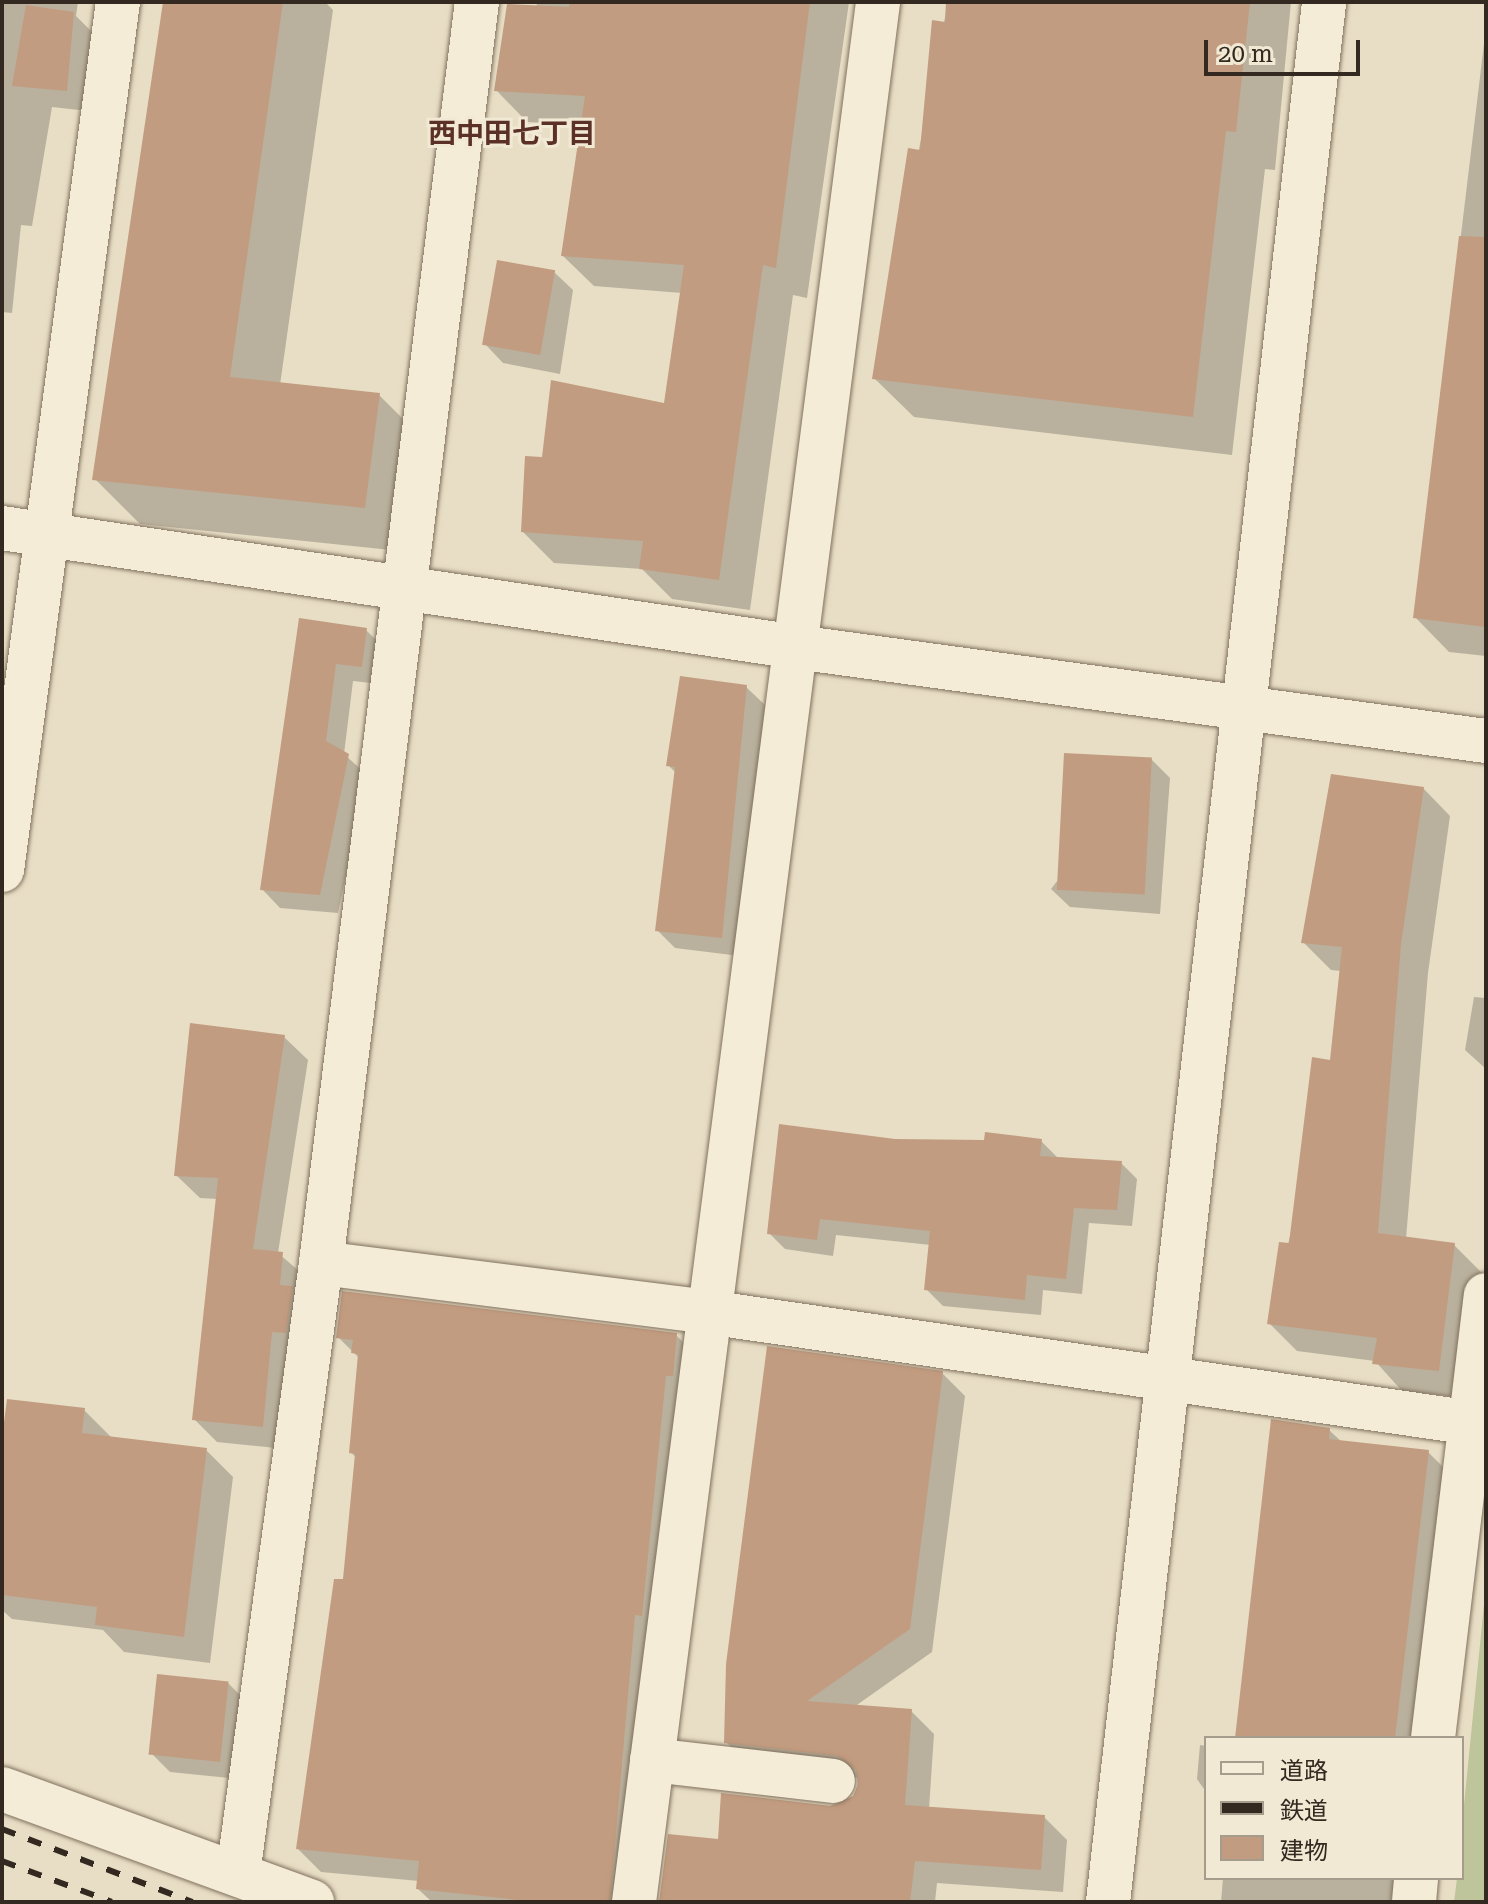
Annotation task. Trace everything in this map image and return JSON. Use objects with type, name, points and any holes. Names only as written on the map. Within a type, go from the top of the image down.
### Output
[{"type":"street","points":[[2,870],[118,2]]},
{"type":"street","points":[[238,1874],[321,1263],[477,2]]},
{"type":"street","points":[[634,1902],[707,1312],[878,2]]},
{"type":"street","points":[[1108,1902],[1324,2]]},
{"type":"street","points":[[2,528],[796,647],[1486,741]]},
{"type":"street","points":[[321,1263],[707,1312],[1478,1424]]},
{"type":"street","points":[[1433,1736],[1478,1424],[1486,1295]]},
{"type":"street","points":[[652,1760],[833,1781]]},
{"type":"street","points":[[2,1789],[312,1902]]},
{"type":"street","points":[[1414,1902],[1416,1880]]},
{"type":"green space","points":[[1486,1584],[1486,1902],[1454,1902],[1457,1880],[1464,1880],[1464,1805]]},
{"type":"building","points":[[163,2],[283,2],[230,377],[380,393],[365,508],[92,480]]},
{"type":"building","points":[[570,2],[810,2],[776,268],[763,265],[719,580],[639,569],[643,541],[521,532],[525,456],[542,457],[551,380],[664,403],[684,265],[561,256],[585,96],[494,91],[507,4],[569,7]]},
{"type":"building","points":[[946,2],[1250,2],[1236,132],[1226,131],[1193,417],[872,379],[908,148],[920,150],[932,20],[945,22]]},
{"type":"building","points":[[26,5],[74,12],[67,91],[12,86]]},
{"type":"building","points":[[1459,236],[1486,237],[1486,627],[1413,618]]},
{"type":"building","points":[[497,260],[555,270],[540,355],[482,345]]},
{"type":"building","points":[[299,618],[367,628],[362,667],[336,664],[326,741],[349,754],[320,895],[260,890]]},
{"type":"building","points":[[680,676],[747,685],[722,938],[655,931],[675,767],[666,766]]},
{"type":"building","points":[[1064,753],[1152,758],[1145,894],[1057,890]]},
{"type":"building","points":[[1331,774],[1424,787],[1401,944],[1378,1233],[1455,1243],[1439,1371],[1372,1364],[1377,1338],[1267,1324],[1279,1242],[1289,1243],[1312,1057],[1330,1060],[1342,947],[1301,943]]},
{"type":"building","points":[[190,1023],[285,1035],[253,1249],[283,1252],[280,1285],[293,1286],[286,1333],[272,1332],[263,1427],[192,1420],[218,1178],[174,1176]]},
{"type":"building","points":[[779,1124],[895,1139],[984,1140],[985,1132],[1042,1139],[1040,1156],[1122,1161],[1117,1210],[1074,1208],[1066,1279],[1027,1275],[1025,1300],[924,1290],[930,1231],[820,1219],[817,1240],[767,1234]]},
{"type":"building","points":[[342,1291],[677,1333],[673,1376],[666,1376],[642,1616],[635,1615],[610,1902],[537,1902],[416,1889],[419,1861],[296,1849],[334,1579],[343,1579],[355,1454],[349,1453],[358,1354],[351,1353],[353,1340],[336,1338]]},
{"type":"building","points":[[767,1346],[943,1371],[910,1629],[807,1701],[912,1709],[905,1805],[1045,1815],[1041,1870],[915,1861],[910,1902],[659,1902],[668,1834],[718,1839],[721,1793],[831,1806],[853,1796],[858,1785],[856,1770],[837,1756],[724,1743],[726,1664]]},
{"type":"building","points":[[7,1399],[85,1408],[82,1433],[207,1448],[184,1637],[95,1625],[97,1607],[2,1595],[2,1438]]},
{"type":"building","points":[[1271,1419],[1330,1428],[1329,1439],[1429,1450],[1395,1736],[1235,1736]]},
{"type":"building","points":[[157,1674],[229,1682],[220,1762],[149,1755]]},
{"type":"railway","points":[[2,1829],[192,1902]]},
{"type":"railway","points":[[2,1861],[112,1902]]},
{"type":"district","name":"西中田七丁目","points":[[512,134]]}]
